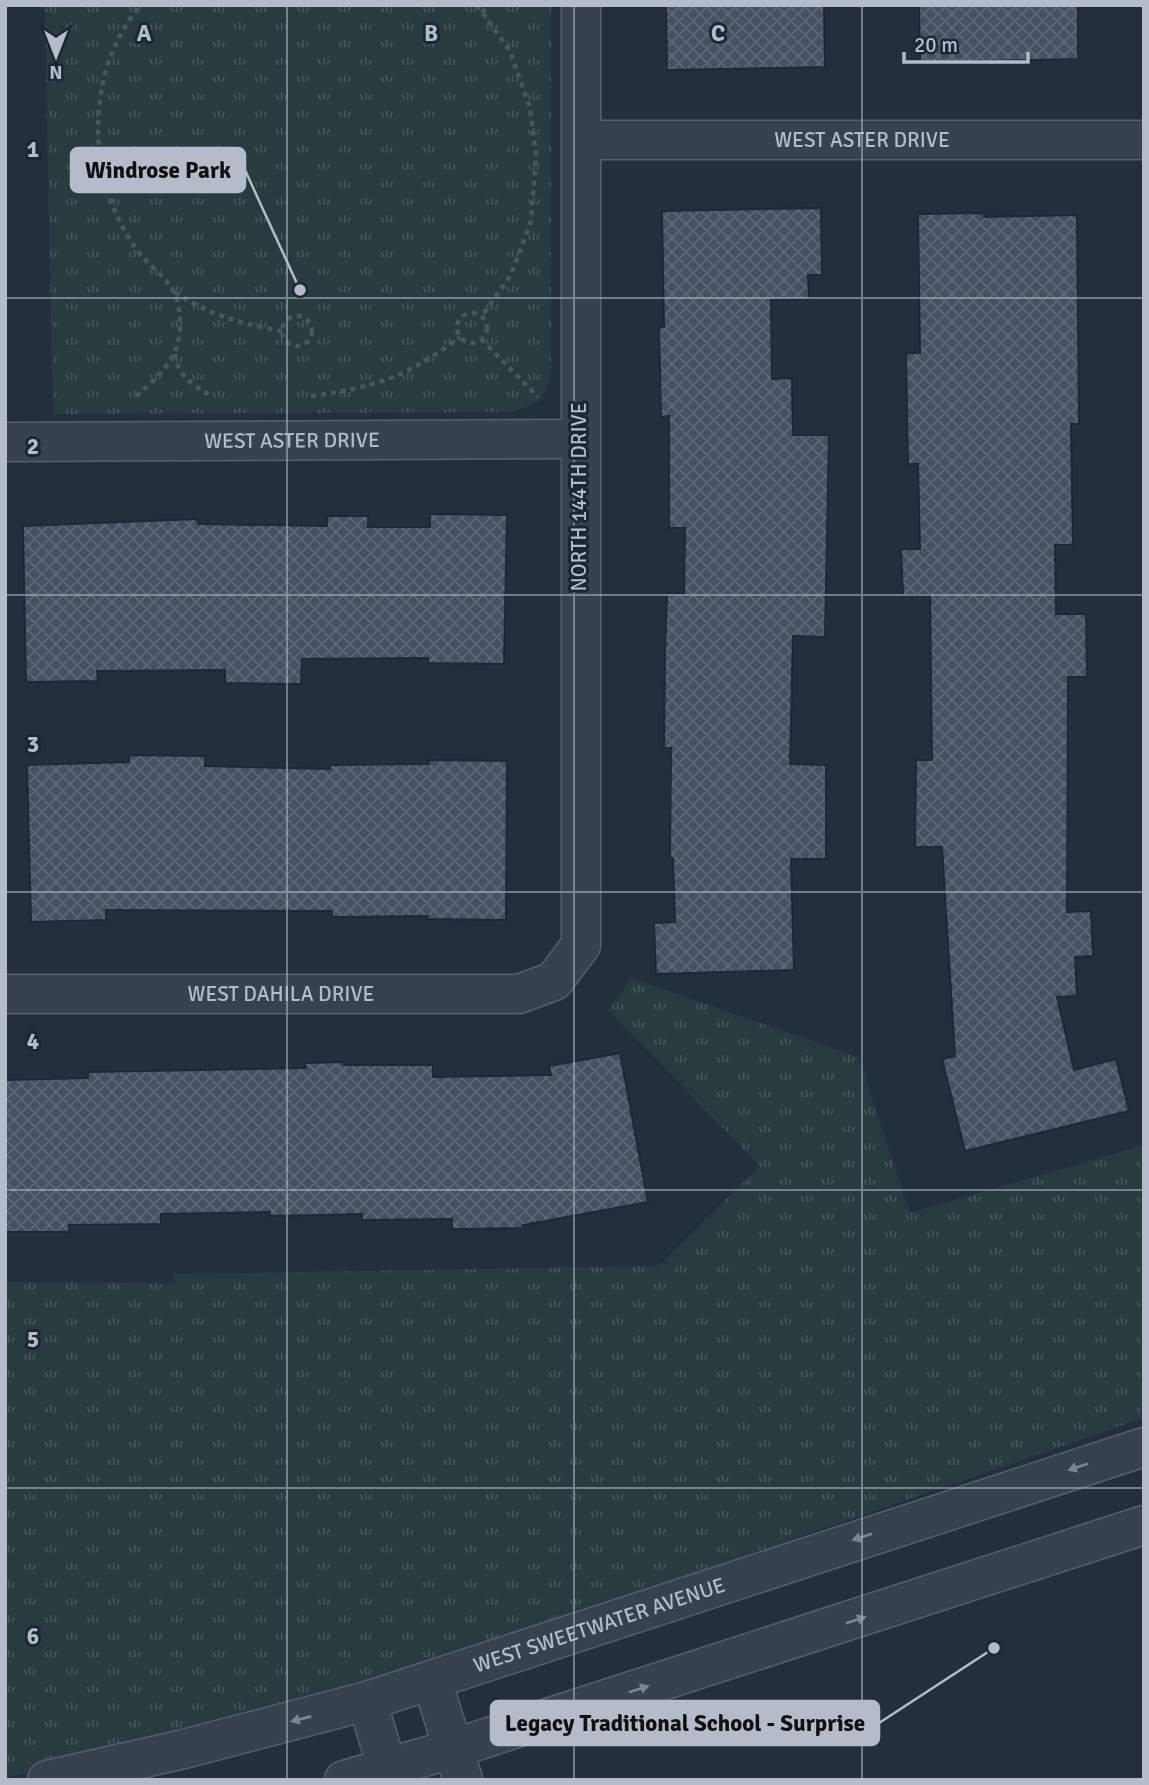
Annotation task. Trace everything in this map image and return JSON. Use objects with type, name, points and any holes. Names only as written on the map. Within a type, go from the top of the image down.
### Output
[{"type":"street","name":"NORTH 144TH DRIVE","points":[[554,981],[581,945],[581,5]]},
{"type":"street","name":"WEST ASTER DRIVE","points":[[582,140],[1144,140]]},
{"type":"street","name":"WEST ASTER DRIVE","points":[[5,442],[579,439]]},
{"type":"street","name":"WEST DAHILA DRIVE","points":[[5,994],[519,994],[554,981]]},
{"type":"street","name":"WEST SWEETWATER AVENUE","points":[[47,1780],[184,1749],[432,1681],[810,1554],[1144,1447]]},
{"type":"street","points":[[344,1780],[457,1765],[1144,1525]]},
{"type":"street","points":[[432,1681],[457,1765]]},
{"type":"street","points":[[366,1701],[389,1774]]},
{"type":"path","points":[[141,5],[120,35],[104,83],[98,132],[101,168],[111,203],[136,250],[174,292],[199,308],[234,323],[282,331]]},
{"type":"path","points":[[477,5],[510,51],[530,108],[536,155],[531,221],[511,275],[481,317]]},
{"type":"path","points":[[482,13],[488,5]]},
{"type":"path","points":[[136,396],[162,374],[175,353],[181,326],[174,292]]},
{"type":"path","points":[[472,313],[481,317],[486,330],[481,339],[473,343],[460,337],[457,324],[463,316],[472,313]]},
{"type":"path","points":[[294,316],[304,317],[312,330],[309,339],[297,346],[289,343],[282,331],[285,321],[294,316]]},
{"type":"path","points":[[311,396],[362,390],[394,378],[460,337]]},
{"type":"path","points":[[481,339],[530,391],[544,401]]},
{"type":"path","points":[[175,353],[177,367],[184,379],[211,396]]},
{"type":"green space","points":[[45,5],[551,5],[551,377],[540,401],[513,412],[53,414]]},
{"type":"green space","points":[[631,978],[858,1057],[910,1213],[1144,1145],[1144,1418],[397,1676],[270,1712],[5,1778],[5,1282],[173,1283],[175,1274],[658,1266],[760,1166],[608,1010]]},
{"type":"building","points":[[666,5],[824,5],[825,67],[667,70]]},
{"type":"building","points":[[919,5],[1078,5],[1078,59],[920,62]]},
{"type":"building","points":[[821,208],[822,275],[808,275],[809,299],[771,300],[772,379],[792,378],[793,435],[829,435],[825,637],[793,636],[790,764],[826,765],[826,859],[791,859],[794,970],[656,974],[654,923],[675,922],[673,858],[670,858],[671,748],[664,748],[665,653],[667,593],[684,594],[685,528],[669,528],[669,416],[661,417],[659,327],[664,327],[662,211]]},
{"type":"building","points":[[984,213],[984,217],[1077,215],[1079,424],[1071,424],[1073,545],[1055,545],[1056,614],[1086,614],[1087,677],[1068,677],[1067,912],[1091,911],[1093,956],[1075,957],[1077,996],[1057,997],[1074,1070],[1116,1059],[1129,1111],[965,1151],[942,1059],[955,1056],[942,847],[915,847],[916,760],[932,760],[930,595],[903,595],[901,549],[920,549],[918,464],[908,464],[906,353],[920,353],[918,214]]},
{"type":"building","points":[[430,514],[507,515],[504,664],[428,663],[428,658],[302,659],[301,684],[225,683],[225,670],[97,671],[98,681],[26,682],[23,526],[197,519],[198,524],[327,526],[327,516],[368,516],[368,527],[430,527]]},
{"type":"building","points":[[129,755],[205,756],[205,766],[330,769],[330,765],[429,764],[429,760],[507,761],[506,920],[428,919],[428,916],[332,917],[332,911],[106,910],[106,920],[31,922],[27,765],[129,762]]},
{"type":"building","points":[[620,1053],[648,1202],[523,1225],[523,1228],[452,1229],[452,1219],[362,1220],[362,1214],[270,1216],[270,1212],[161,1214],[161,1224],[69,1225],[69,1232],[5,1232],[5,1080],[88,1078],[88,1072],[306,1068],[305,1063],[343,1062],[344,1065],[433,1065],[433,1077],[551,1075],[549,1066]]},
{"type":"place","name":"Windrose Park","points":[[300,290]]},
{"type":"place","name":"Legacy Traditional School - Surprise","points":[[994,1648]]}]
